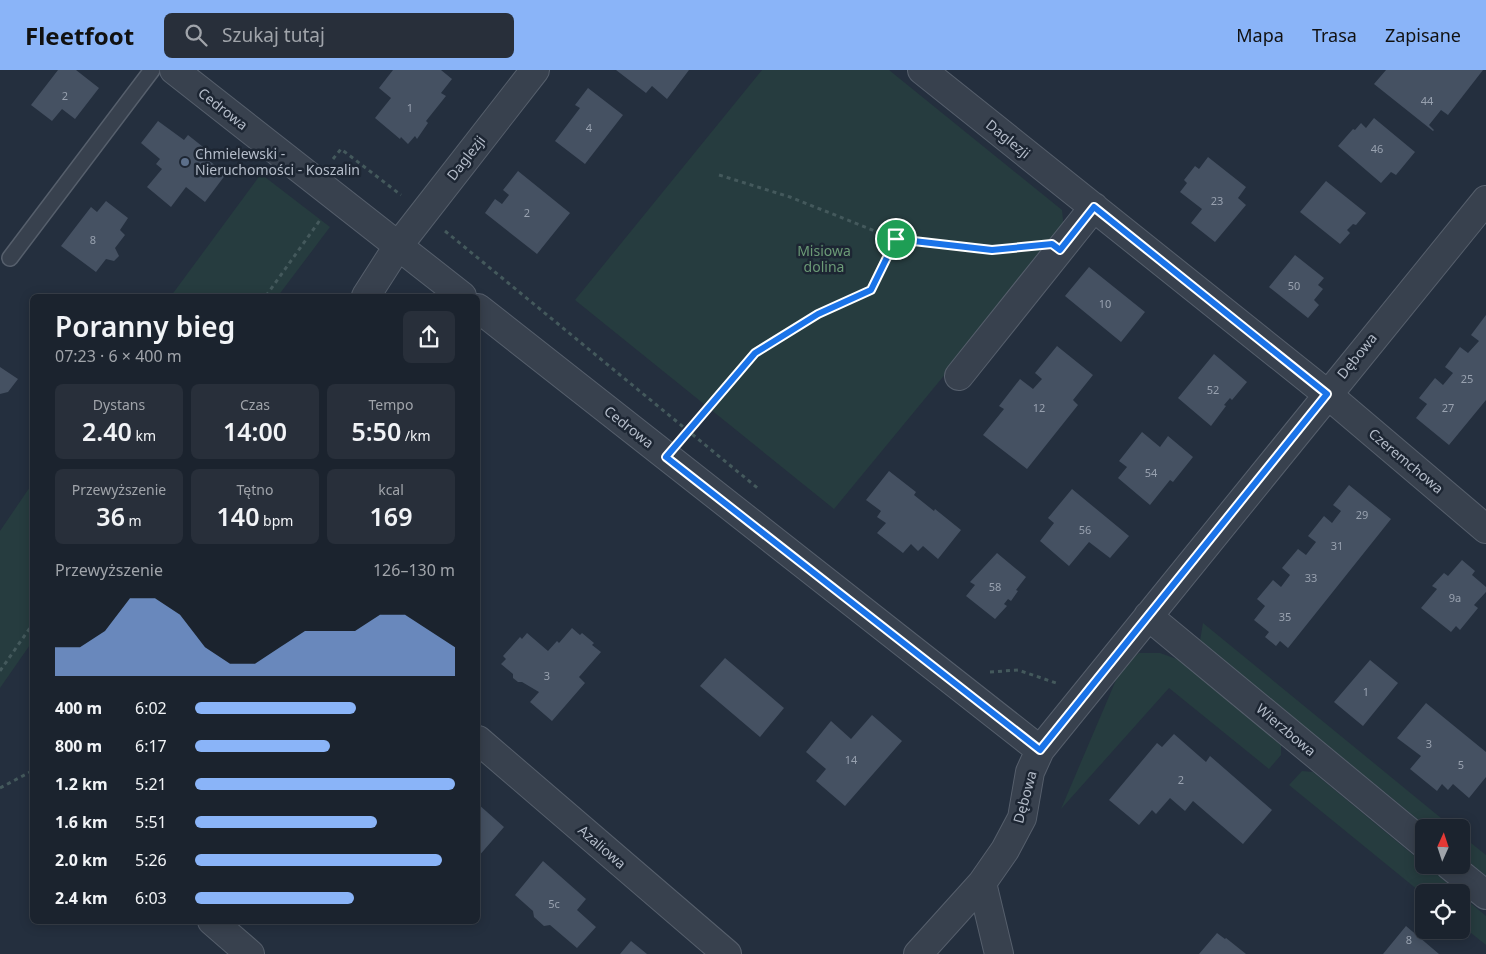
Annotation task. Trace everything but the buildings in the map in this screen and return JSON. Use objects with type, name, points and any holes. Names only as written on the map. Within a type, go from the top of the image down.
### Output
[{"type":"street","name":"Cedrowa","points":[[174,70],[459,294]]},
{"type":"street","name":"Daglezji","points":[[398,246],[535,70]]},
{"type":"street","name":"Daglezji","points":[[922,70],[1327,394]]},
{"type":"street","name":"Dębowa","points":[[918,954],[982,883],[1006,850],[1022,818],[1030,772],[1040,750],[1486,200]]},
{"type":"street","points":[[959,376],[1094,207]]},
{"type":"street","points":[[367,294],[398,246]]},
{"type":"street","name":"Cedrowa","points":[[480,310],[1040,750]]},
{"type":"street","name":"Czeremchowa","points":[[1327,394],[1486,529]]},
{"type":"street","name":"Wierzbowa","points":[[1148,616],[1415,837]]},
{"type":"street","name":"Azaliowa","points":[[480,742],[727,954]]},
{"type":"street","points":[[1460,874],[1486,895]]},
{"type":"street","points":[[982,883],[999,954]]},
{"type":"street","points":[[215,924],[250,954]]},
{"type":"lane","points":[[10,258],[152,70]]},
{"type":"path","points":[[267,294],[324,188],[342,149],[424,213],[764,493]]},
{"type":"path","points":[[719,174],[790,197],[896,239],[992,250],[1052,244],[1060,250]]},
{"type":"path","points":[[666,457],[755,353],[818,314],[871,290],[896,239]]},
{"type":"path","points":[[0,670],[30,628]]},
{"type":"path","points":[[983,670],[990,672],[1018,670],[1054,682],[1080,701]]},
{"type":"path","points":[[0,788],[30,771]]},
{"type":"green space","name":"Misiowa dolina","points":[[762,70],[889,70],[1062,210],[1064,230],[834,509],[575,300]]},
{"type":"green space","points":[[261,174],[330,227],[280,294],[172,294]]},
{"type":"green space","points":[[30,487],[30,645],[0,688],[0,531]]},
{"type":"green space","points":[[1203,623],[1442,819],[1417,819],[1200,641]]},
{"type":"green space","points":[[1139,653],[1160,653],[1185,662],[1281,745],[1281,755],[1269,769],[1169,688],[1061,809],[1122,666]]},
{"type":"green space","points":[[1302,771],[1313,772],[1415,856],[1415,874],[1436,874],[1448,884],[1415,884],[1415,888],[1289,785]]},
{"type":"green space","points":[[1470,842],[1486,855],[1486,876],[1470,863]]},
{"type":"green space","points":[[1470,903],[1486,916],[1486,945],[1470,932]]},
{"type":"place","name":"Chmielewski - Nieruchomości - Koszalin","points":[[185,162]]},
{"type":"route","points":[[1094,207],[1327,394],[1040,750],[666,457],[755,353],[818,314],[871,290],[896,239],[992,250],[1052,244],[1060,250],[1094,207]]}]
